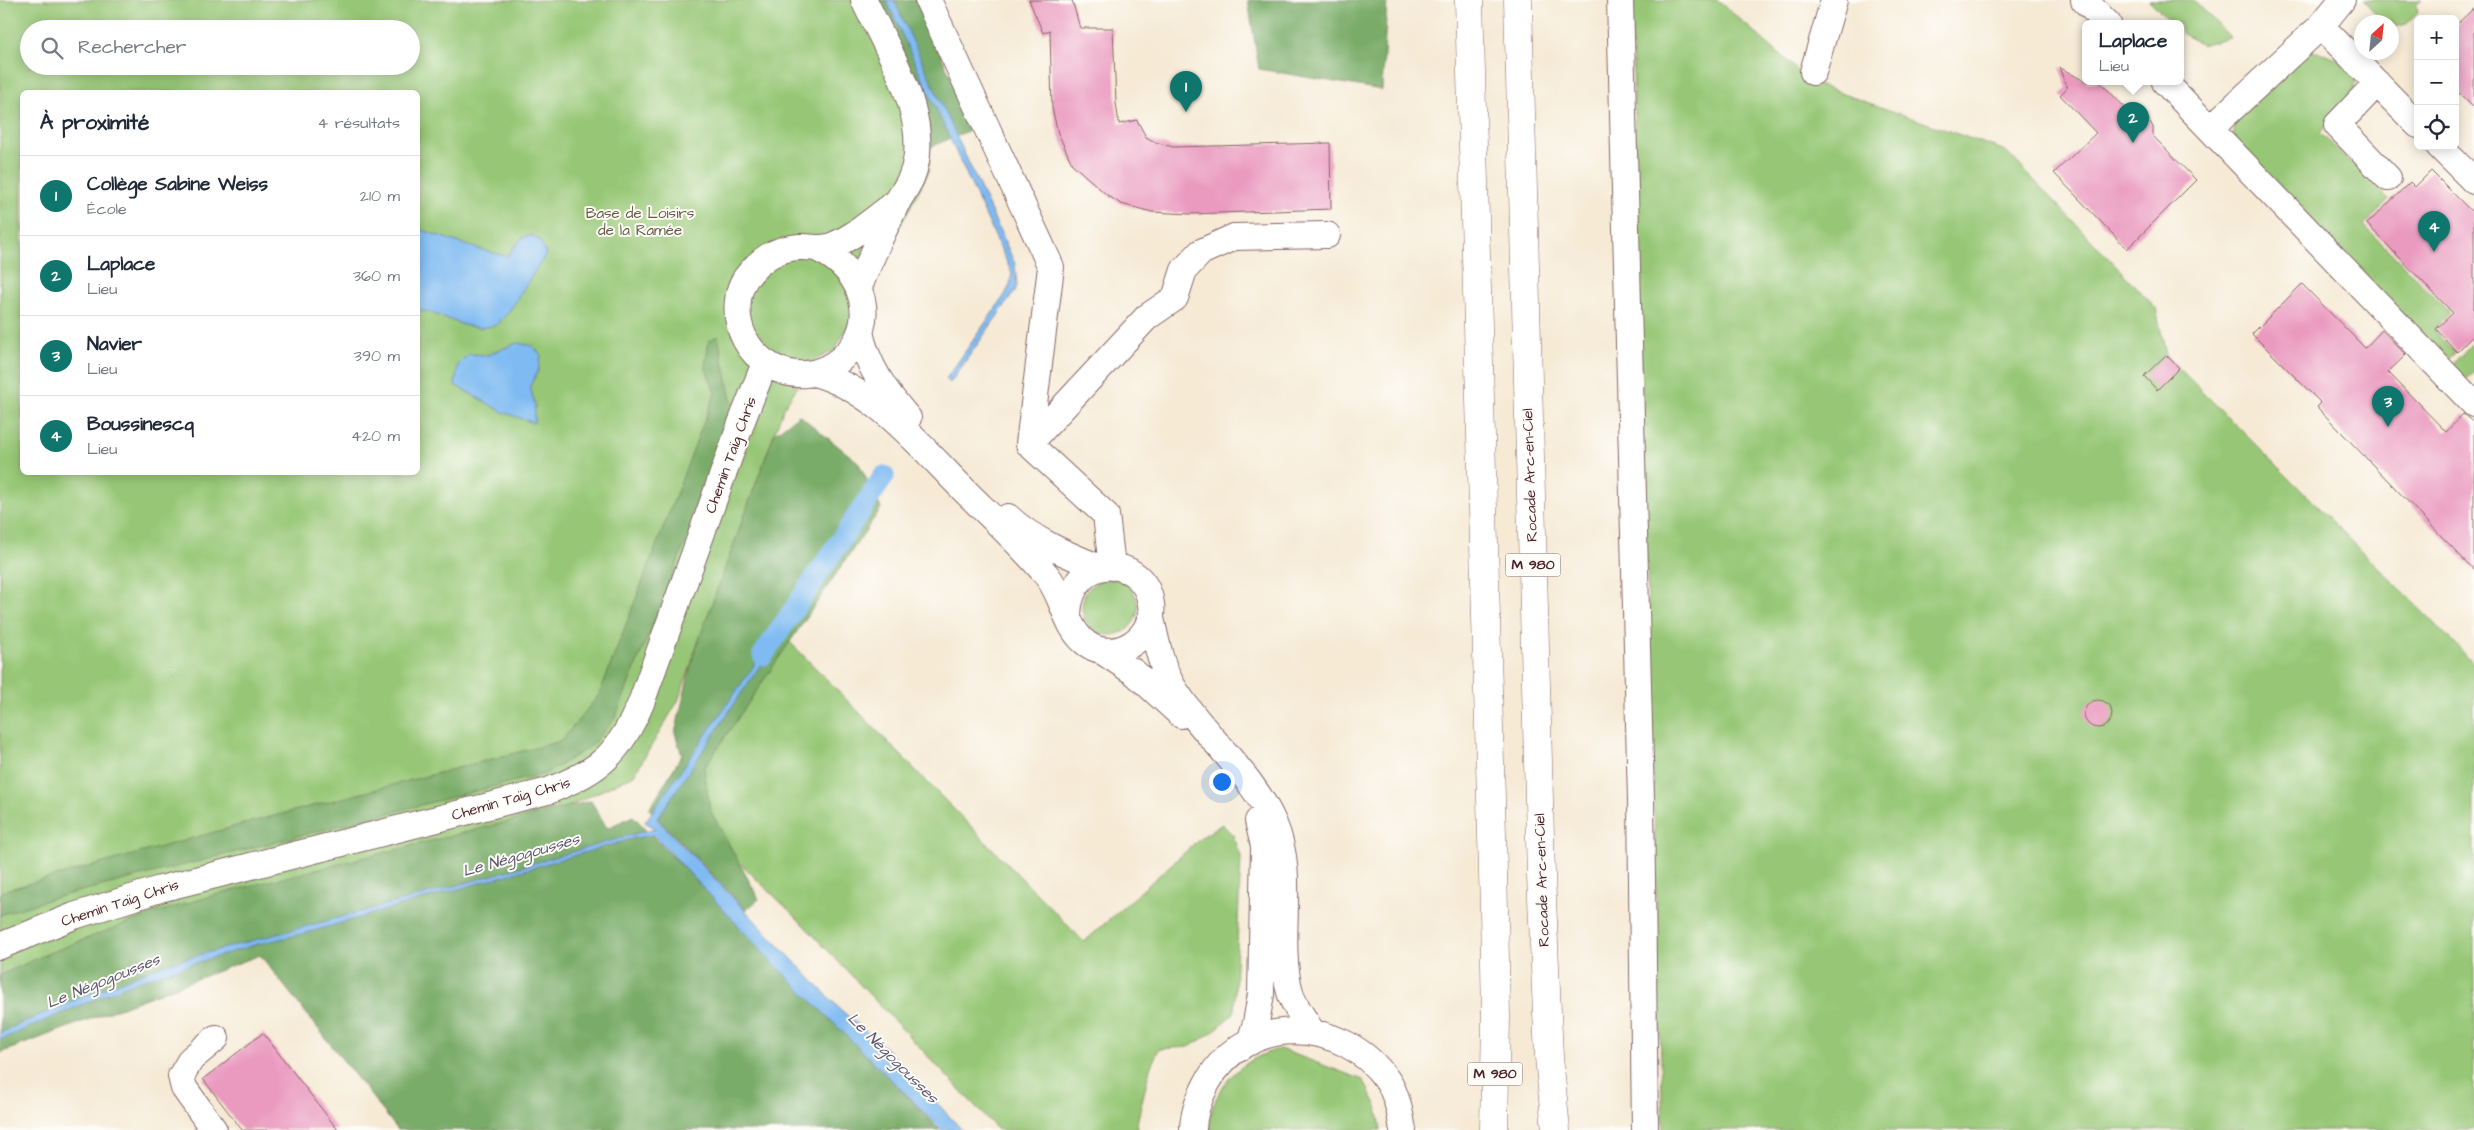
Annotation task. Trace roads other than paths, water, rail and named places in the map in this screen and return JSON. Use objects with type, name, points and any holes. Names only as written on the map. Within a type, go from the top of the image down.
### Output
[{"type":"highway","name":"M 980","points":[[1469,0],[1495,918],[1494,1130]]},
{"type":"highway","name":"Rocade Arc-en-Ciel","points":[[1518,0],[1541,876],[1548,1057],[1556,1130]]},
{"type":"street","points":[[859,288],[898,201],[912,178],[918,145],[917,122],[911,100],[864,0]]},
{"type":"street","points":[[928,0],[1050,267],[1029,444]]},
{"type":"street","points":[[1620,0],[1641,800],[1645,1130]]},
{"type":"street","points":[[1813,72],[1834,0]]},
{"type":"street","points":[[2084,0],[2104,20]]},
{"type":"street","points":[[2211,128],[2321,26],[2342,0]]},
{"type":"street","points":[[2321,26],[2414,120]]},
{"type":"street","points":[[2377,83],[2337,125],[2388,178]]},
{"type":"street","points":[[2168,85],[2474,404]]},
{"type":"street","points":[[2443,150],[2474,181]]},
{"type":"street","points":[[820,250],[852,235],[898,201]]},
{"type":"street","points":[[1029,444],[1147,317],[1175,298],[1184,270],[1200,252],[1234,237],[1327,235]]},
{"type":"street","points":[[800,247],[820,250],[844,264],[859,288],[863,302],[860,332],[853,346],[842,358],[829,367],[814,372],[797,374],[781,371],[765,363],[750,350],[741,332],[737,313],[739,292],[748,274],[762,260],[780,251],[800,247]]},
{"type":"street","points":[[860,332],[871,367],[915,433],[1046,576],[1055,588],[1068,614]]},
{"type":"street","name":"Chemin Taïg Chris","points":[[0,946],[74,916],[160,889],[548,791],[580,779],[602,763],[626,735],[641,703],[743,418],[765,363]]},
{"type":"street","points":[[814,372],[834,378],[862,394],[915,433],[1014,522],[1062,553],[1106,567],[1126,570],[1148,590],[1152,604],[1151,618],[1160,655],[1172,685],[1190,711],[1253,787],[1274,824],[1287,881],[1285,964],[1289,989],[1312,1032]]},
{"type":"street","points":[[1029,444],[1106,515],[1106,567]]},
{"type":"street","points":[[1106,567],[1086,574],[1075,585],[1068,599],[1068,614],[1071,627],[1079,638],[1090,646],[1102,650],[1135,673],[1185,718],[1236,783],[1249,802],[1260,825],[1264,846],[1260,994],[1256,1023],[1250,1042]]},
{"type":"street","points":[[1102,650],[1118,650],[1133,644],[1144,633],[1151,618]]},
{"type":"street","points":[[1194,1130],[1200,1098],[1212,1075],[1229,1056],[1250,1042],[1287,1031],[1312,1032],[1343,1041],[1370,1059],[1388,1081],[1400,1107],[1403,1130]]},
{"type":"street","points":[[214,1130],[184,1088],[181,1076],[191,1060],[216,1038]]},
{"type":"water","points":[[886,0],[894,0],[1015,264],[1017,286],[1015,291],[950,383],[946,379],[1005,295],[1010,285],[1012,273]]},
{"type":"water","points":[[420,230],[507,256],[522,238],[530,235],[540,240],[546,254],[510,310],[497,325],[481,328],[464,325],[426,311],[420,311]]},
{"type":"water","points":[[517,343],[533,346],[541,355],[538,371],[530,386],[535,405],[534,423],[503,412],[455,385],[458,365],[469,354],[487,355]]},
{"type":"water","name":"Le Négogousses","points":[[881,474],[886,478],[657,819],[841,1010],[887,1049],[962,1130],[942,1130],[769,959],[654,835],[635,838],[310,932],[254,945],[135,982],[0,1040],[0,1033],[69,1002],[165,964],[431,893],[655,828],[645,822],[861,512]]},
{"type":"waterway","points":[[763,655],[884,476]]},
{"type":"place","name":"Collège Sabine Weiss","points":[[1186,112]]},
{"type":"place","name":"Laplace","points":[[2133,143]]},
{"type":"place","name":"Boussinescq","points":[[2434,252]]},
{"type":"place","name":"Navier","points":[[2388,427]]},
{"type":"park label","name":"Base de Loisirs de la Ramée","points":[[640,222]]}]
